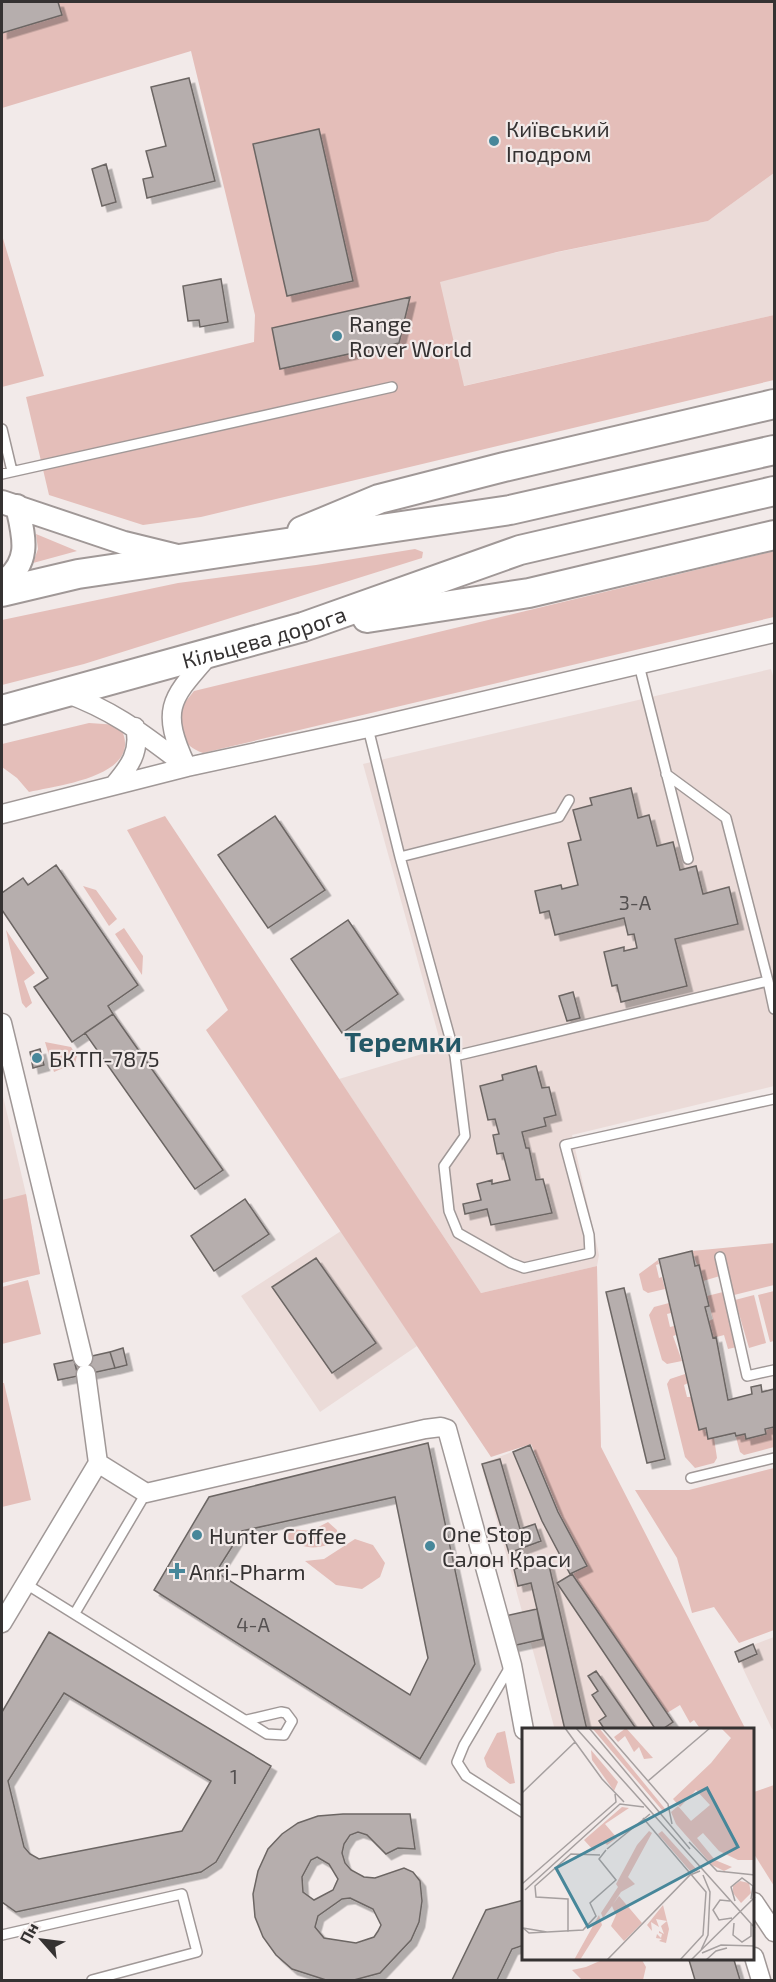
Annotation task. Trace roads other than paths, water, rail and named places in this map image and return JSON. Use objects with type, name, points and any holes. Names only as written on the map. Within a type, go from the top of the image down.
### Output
[{"type":"highway","points":[[262,548],[379,499],[504,467],[774,404]]},
{"type":"highway","points":[[2,592],[78,574],[510,510],[774,450]]},
{"type":"highway","name":"Кільцева дорога","points":[[2,710],[303,627],[520,550],[774,491]]},
{"type":"highway","points":[[303,627],[529,593],[774,535]]},
{"type":"street","points":[[9,504],[124,543],[185,557]]},
{"type":"street","points":[[2,583],[14,574],[24,551],[24,536],[9,504]]},
{"type":"street","points":[[2,814],[187,767],[368,728],[774,633]]},
{"type":"street","points":[[187,767],[173,737],[170,719],[174,700],[211,653]]},
{"type":"street","points":[[65,693],[98,705],[135,727],[187,767]]},
{"type":"street","points":[[114,785],[129,767],[136,752],[138,739],[135,727]]},
{"type":"street","points":[[2,1023],[85,1366],[98,1463],[2,1623]]},
{"type":"street","points":[[98,1463],[147,1493],[425,1429],[441,1426],[447,1429],[512,1665],[524,1728]]},
{"type":"street","points":[[755,1905],[774,1932]]},
{"type":"street","points":[[754,1961],[762,1980]]},
{"type":"lane","points":[[2,474],[393,387]]},
{"type":"lane","points":[[2,429],[12,471]]},
{"type":"lane","points":[[639,665],[688,860]]},
{"type":"lane","points":[[368,728],[400,857],[455,1056],[465,1136],[444,1166],[449,1211],[458,1233],[524,1268],[590,1253],[589,1235],[565,1145],[774,1099]]},
{"type":"lane","points":[[666,774],[726,818],[774,1009]]},
{"type":"lane","points":[[400,857],[560,817],[569,801]]},
{"type":"lane","points":[[455,1056],[768,981]]},
{"type":"lane","points":[[720,1257],[747,1376],[774,1370]]},
{"type":"lane","points":[[691,1478],[774,1458]]},
{"type":"lane","points":[[75,1613],[147,1493]]},
{"type":"lane","points":[[26,1584],[247,1720]]},
{"type":"lane","points":[[512,1665],[464,1745],[457,1762],[466,1776],[522,1811]]},
{"type":"lane","points":[[2,1935],[182,1894],[197,1952],[92,1980]]},
{"type":"place","name":"Київський Іподром","points":[[494,141]]},
{"type":"place","name":"Range Rover World","points":[[337,336]]},
{"type":"place","name":"БКТП-7875","points":[[37,1058]]},
{"type":"place","name":"Hunter Coffee","points":[[197,1535]]},
{"type":"place","name":"One Stop Салон Краси","points":[[430,1546]]},
{"type":"place","name":"Anri-Pharm","points":[[177,1571]]},
{"type":"district","name":"Теремки","points":[[403,1041]]}]
